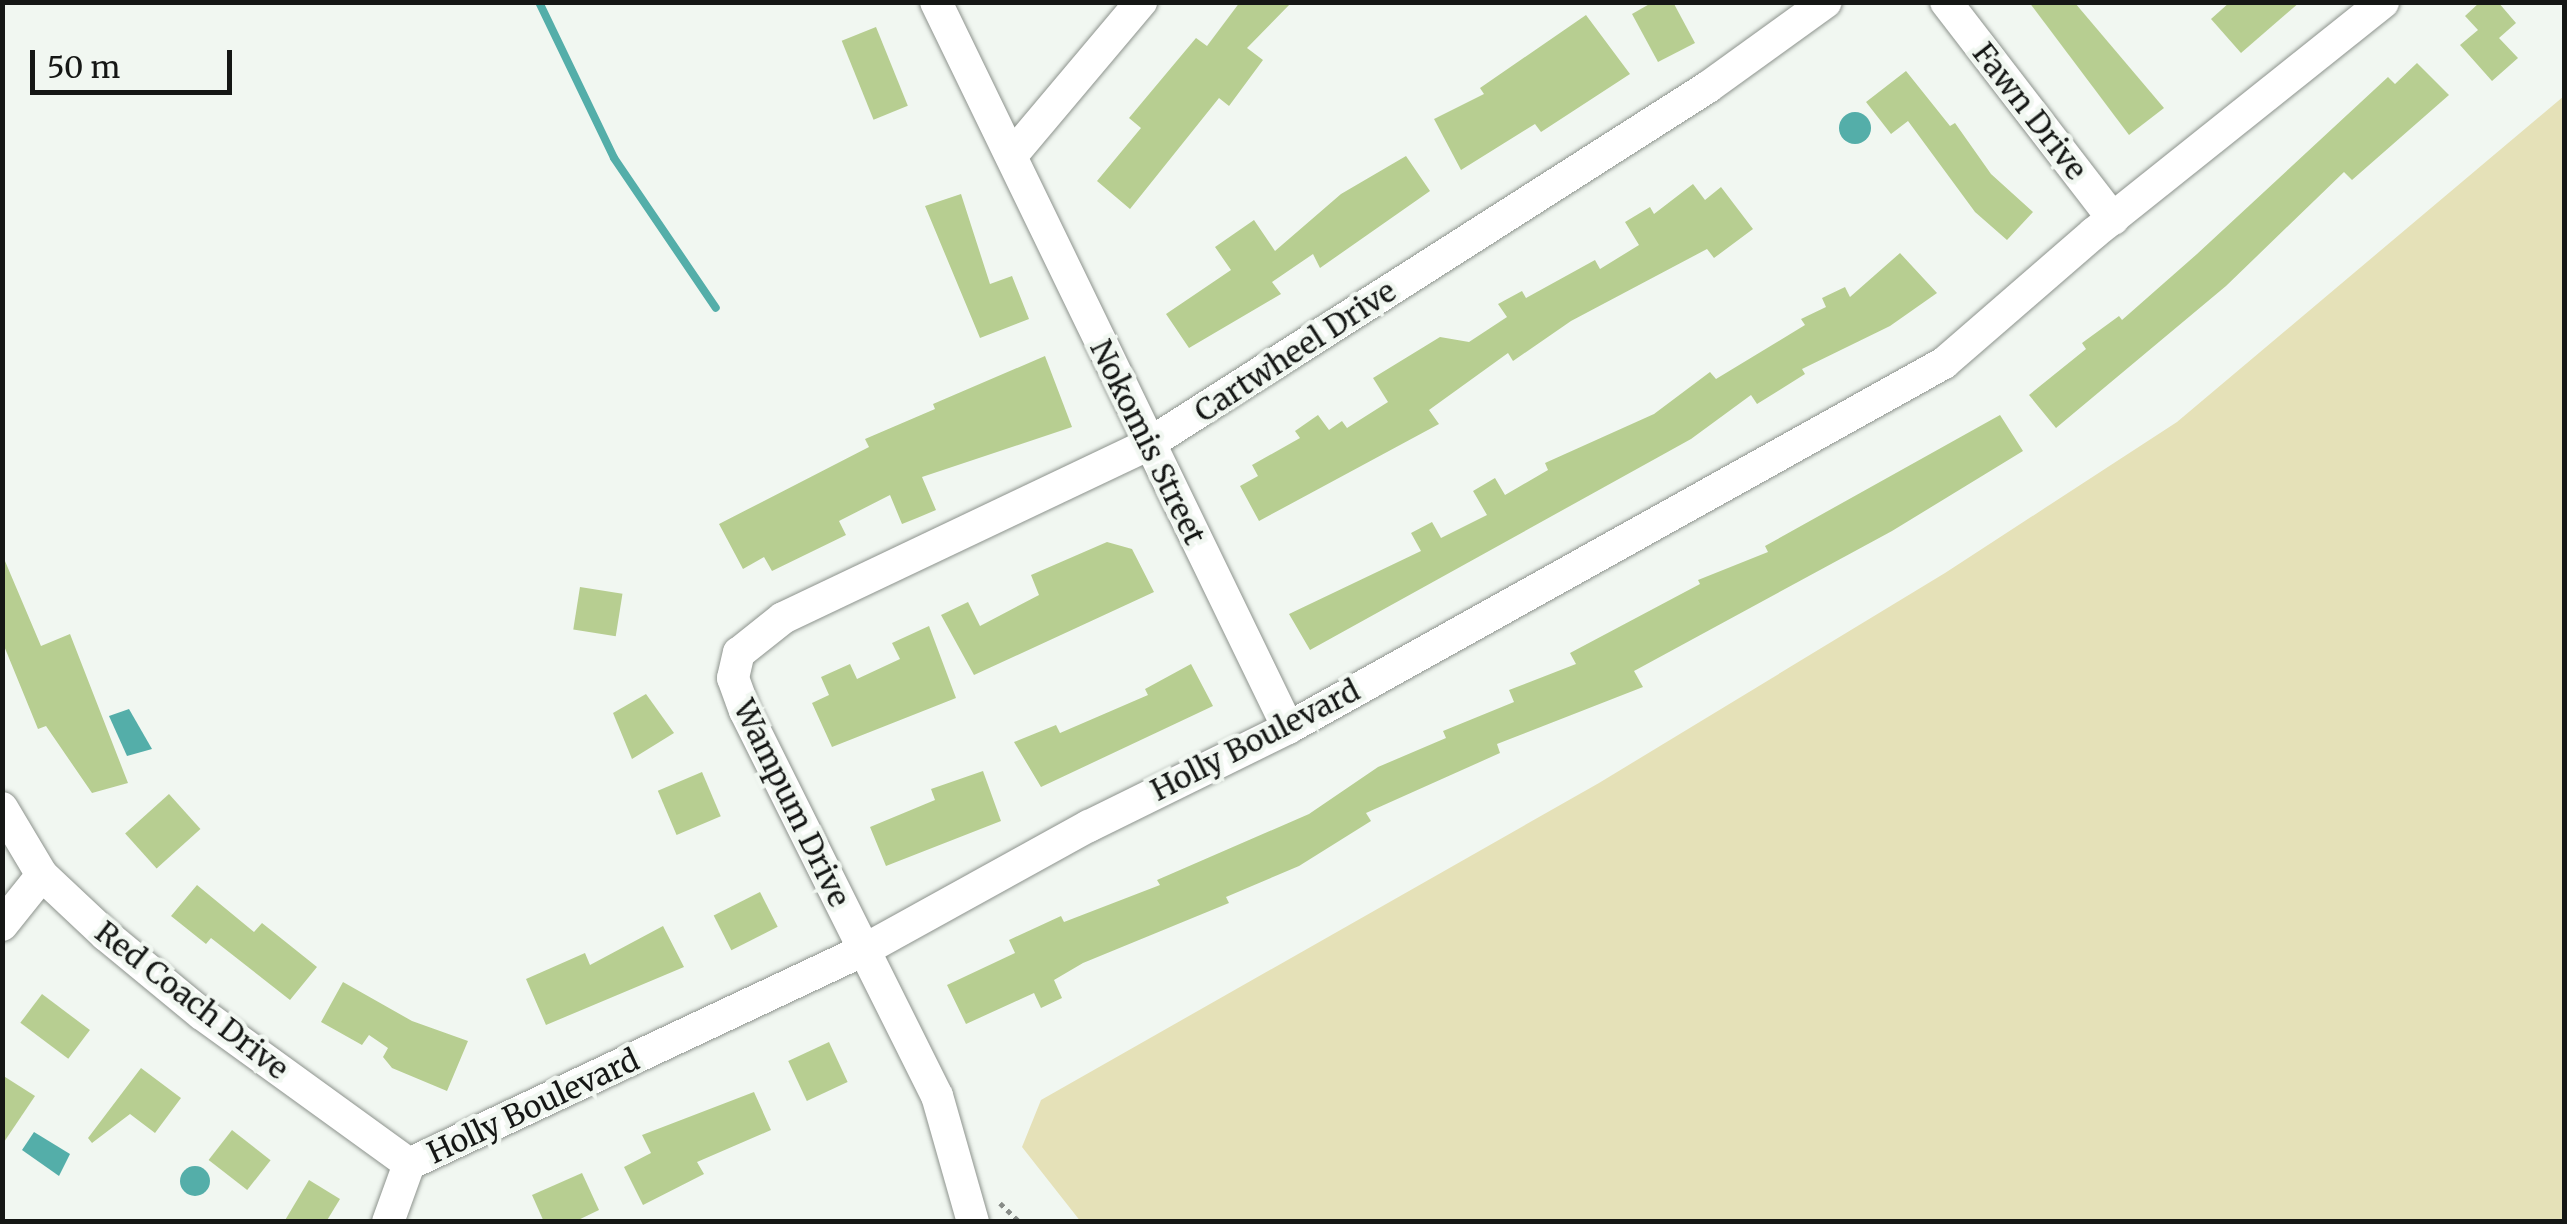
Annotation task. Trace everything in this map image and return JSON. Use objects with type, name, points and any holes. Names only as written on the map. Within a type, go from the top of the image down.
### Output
[{"type":"street","name":"Nokomis Street","points":[[936,2],[1013,154],[1147,446],[1288,728]]},
{"type":"street","points":[[1013,154],[1141,2]]},
{"type":"street","name":"Cartwheel Drive","points":[[739,653],[784,618],[1147,446],[1708,88],[1826,2]]},
{"type":"street","name":"Fawn Drive","points":[[1946,2],[2113,219]]},
{"type":"street","name":"Holly Boulevard","points":[[388,1222],[409,1164],[864,950],[1089,826],[1288,728],[1944,363],[2113,219],[2383,2]]},
{"type":"street","name":"Wampum Drive","points":[[739,653],[732,678],[745,711],[937,1096],[964,1170],[973,1222]]},
{"type":"street","name":"Red Coach Drive","points":[[2,808],[42,875],[202,1014],[409,1164]]},
{"type":"street","points":[[2,925],[42,875]]},
{"type":"shaded area","points":[[2564,96],[2564,1221],[1081,1222],[1022,1147],[1041,1100],[1599,783],[1945,573],[2177,422]]},
{"type":"water","points":[[1855,112],[1866,117],[1871,128],[1866,139],[1855,144],[1844,139],[1839,128],[1844,117]]},
{"type":"water","points":[[129,709],[152,749],[127,756],[109,716]]},
{"type":"water","points":[[34,1132],[70,1154],[59,1176],[22,1150]]},
{"type":"water","points":[[195,1166],[209,1175],[210,1181],[201,1195],[195,1196],[181,1187],[180,1181],[189,1167]]},
{"type":"building","points":[[1240,2],[1292,2],[1247,48],[1263,60],[1229,106],[1219,98],[1130,209],[1097,181],[1141,128],[1129,118],[1196,38],[1207,46]]},
{"type":"building","points":[[1653,2],[1673,2],[1695,43],[1658,62],[1632,14]]},
{"type":"building","points":[[2029,2],[2075,3],[2164,108],[2129,135]]},
{"type":"building","points":[[2230,2],[2300,2],[2241,53],[2211,19]]},
{"type":"building","points":[[2480,2],[2498,2],[2516,23],[2499,38],[2518,58],[2492,81],[2460,45],[2478,30],[2465,16]]},
{"type":"building","points":[[1586,15],[1630,74],[1541,132],[1535,124],[1461,170],[1434,119],[1484,94],[1480,88]]},
{"type":"building","points":[[876,27],[908,106],[874,120],[842,41]]},
{"type":"building","points":[[2417,63],[2449,95],[2352,180],[2344,172],[2226,286],[2056,428],[2029,395],[2086,349],[2082,343],[2119,316],[2122,320],[2197,254],[2388,77],[2395,84]]},
{"type":"building","points":[[1906,71],[1950,126],[1955,123],[1991,174],[2033,212],[2007,240],[1975,212],[1908,121],[1891,134],[1866,102]]},
{"type":"building","points":[[1406,156],[1430,191],[1320,268],[1313,254],[1272,282],[1281,294],[1189,348],[1166,314],[1231,270],[1215,247],[1254,220],[1275,251],[1341,194]]},
{"type":"building","points":[[1693,184],[1705,200],[1721,187],[1753,229],[1714,258],[1707,249],[1571,321],[1513,361],[1508,353],[1429,410],[1439,424],[1259,521],[1240,486],[1258,476],[1252,465],[1300,438],[1295,431],[1318,415],[1329,430],[1342,421],[1347,428],[1388,402],[1373,378],[1440,337],[1469,342],[1507,317],[1498,304],[1522,291],[1526,298],[1595,260],[1600,269],[1639,245],[1625,222],[1650,207],[1654,214]]},
{"type":"building","points":[[961,194],[990,284],[1012,276],[1029,319],[980,338],[925,206]]},
{"type":"building","points":[[1900,253],[1937,293],[1890,326],[1802,369],[1805,374],[1757,404],[1751,395],[1691,439],[1310,650],[1289,614],[1421,551],[1411,533],[1432,522],[1441,538],[1487,515],[1473,491],[1495,478],[1505,495],[1548,470],[1545,463],[1654,414],[1710,372],[1716,379],[1805,325],[1801,319],[1826,307],[1822,298],[1845,287],[1850,297]]},
{"type":"building","points":[[1045,356],[1072,427],[922,477],[936,510],[902,524],[890,495],[839,521],[846,535],[772,571],[764,557],[743,569],[719,524],[869,447],[865,439],[935,409],[933,404]]},
{"type":"building","points":[[2000,415],[2023,451],[1892,531],[1634,671],[1643,687],[1497,744],[1500,753],[1366,813],[1371,821],[1299,866],[1226,897],[1229,903],[1083,963],[1054,980],[1062,998],[1041,1008],[1034,993],[966,1024],[947,985],[1015,953],[1009,940],[1061,916],[1064,922],[1160,885],[1157,880],[1309,814],[1378,767],[1446,738],[1443,731],[1514,702],[1509,690],[1576,664],[1570,653],[1700,584],[1698,580],[1768,552],[1765,546]]},
{"type":"building","points":[[1107,542],[1132,549],[1154,592],[974,675],[941,615],[968,602],[980,626],[1039,595],[1031,575]]},
{"type":"building","points":[[2,554],[41,646],[70,634],[128,783],[92,793],[46,726],[38,729],[2,641]]},
{"type":"building","points":[[580,587],[622,594],[616,636],[573,629]]},
{"type":"building","points":[[929,626],[956,698],[832,747],[812,703],[829,695],[821,677],[850,664],[857,679],[900,659],[892,643]]},
{"type":"building","points":[[1191,664],[1213,706],[1041,787],[1014,742],[1056,725],[1060,733],[1148,695],[1145,689]]},
{"type":"building","points":[[646,694],[674,733],[632,759],[613,713]]},
{"type":"building","points":[[983,771],[1001,821],[886,866],[870,827],[935,800],[931,789]]},
{"type":"building","points":[[702,772],[721,816],[677,835],[658,791]]},
{"type":"building","points":[[169,794],[200,829],[157,868],[125,833]]},
{"type":"building","points":[[197,885],[254,932],[262,923],[317,967],[290,1000],[211,938],[206,944],[171,916]]},
{"type":"building","points":[[760,892],[778,927],[731,950],[714,916]]},
{"type":"building","points":[[663,926],[684,967],[546,1025],[526,979],[585,953],[590,965]]},
{"type":"building","points":[[343,982],[412,1021],[468,1041],[447,1091],[392,1068],[383,1057],[388,1048],[369,1035],[362,1045],[321,1022]]},
{"type":"building","points":[[42,994],[90,1030],[68,1059],[20,1023]]},
{"type":"building","points":[[829,1042],[848,1082],[807,1101],[788,1061]]},
{"type":"building","points":[[141,1068],[181,1098],[155,1133],[130,1114],[92,1143],[88,1138]]},
{"type":"building","points":[[2,1075],[35,1096],[2,1145]]},
{"type":"building","points":[[754,1092],[771,1130],[697,1162],[704,1174],[643,1205],[624,1167],[651,1153],[642,1135]]},
{"type":"building","points":[[232,1130],[271,1160],[247,1190],[209,1160]]},
{"type":"building","points":[[582,1173],[599,1210],[574,1222],[544,1222],[532,1195]]},
{"type":"building","points":[[309,1180],[340,1199],[326,1222],[284,1222]]},
{"type":"waterway","points":[[539,2],[614,158],[716,308]]}]
